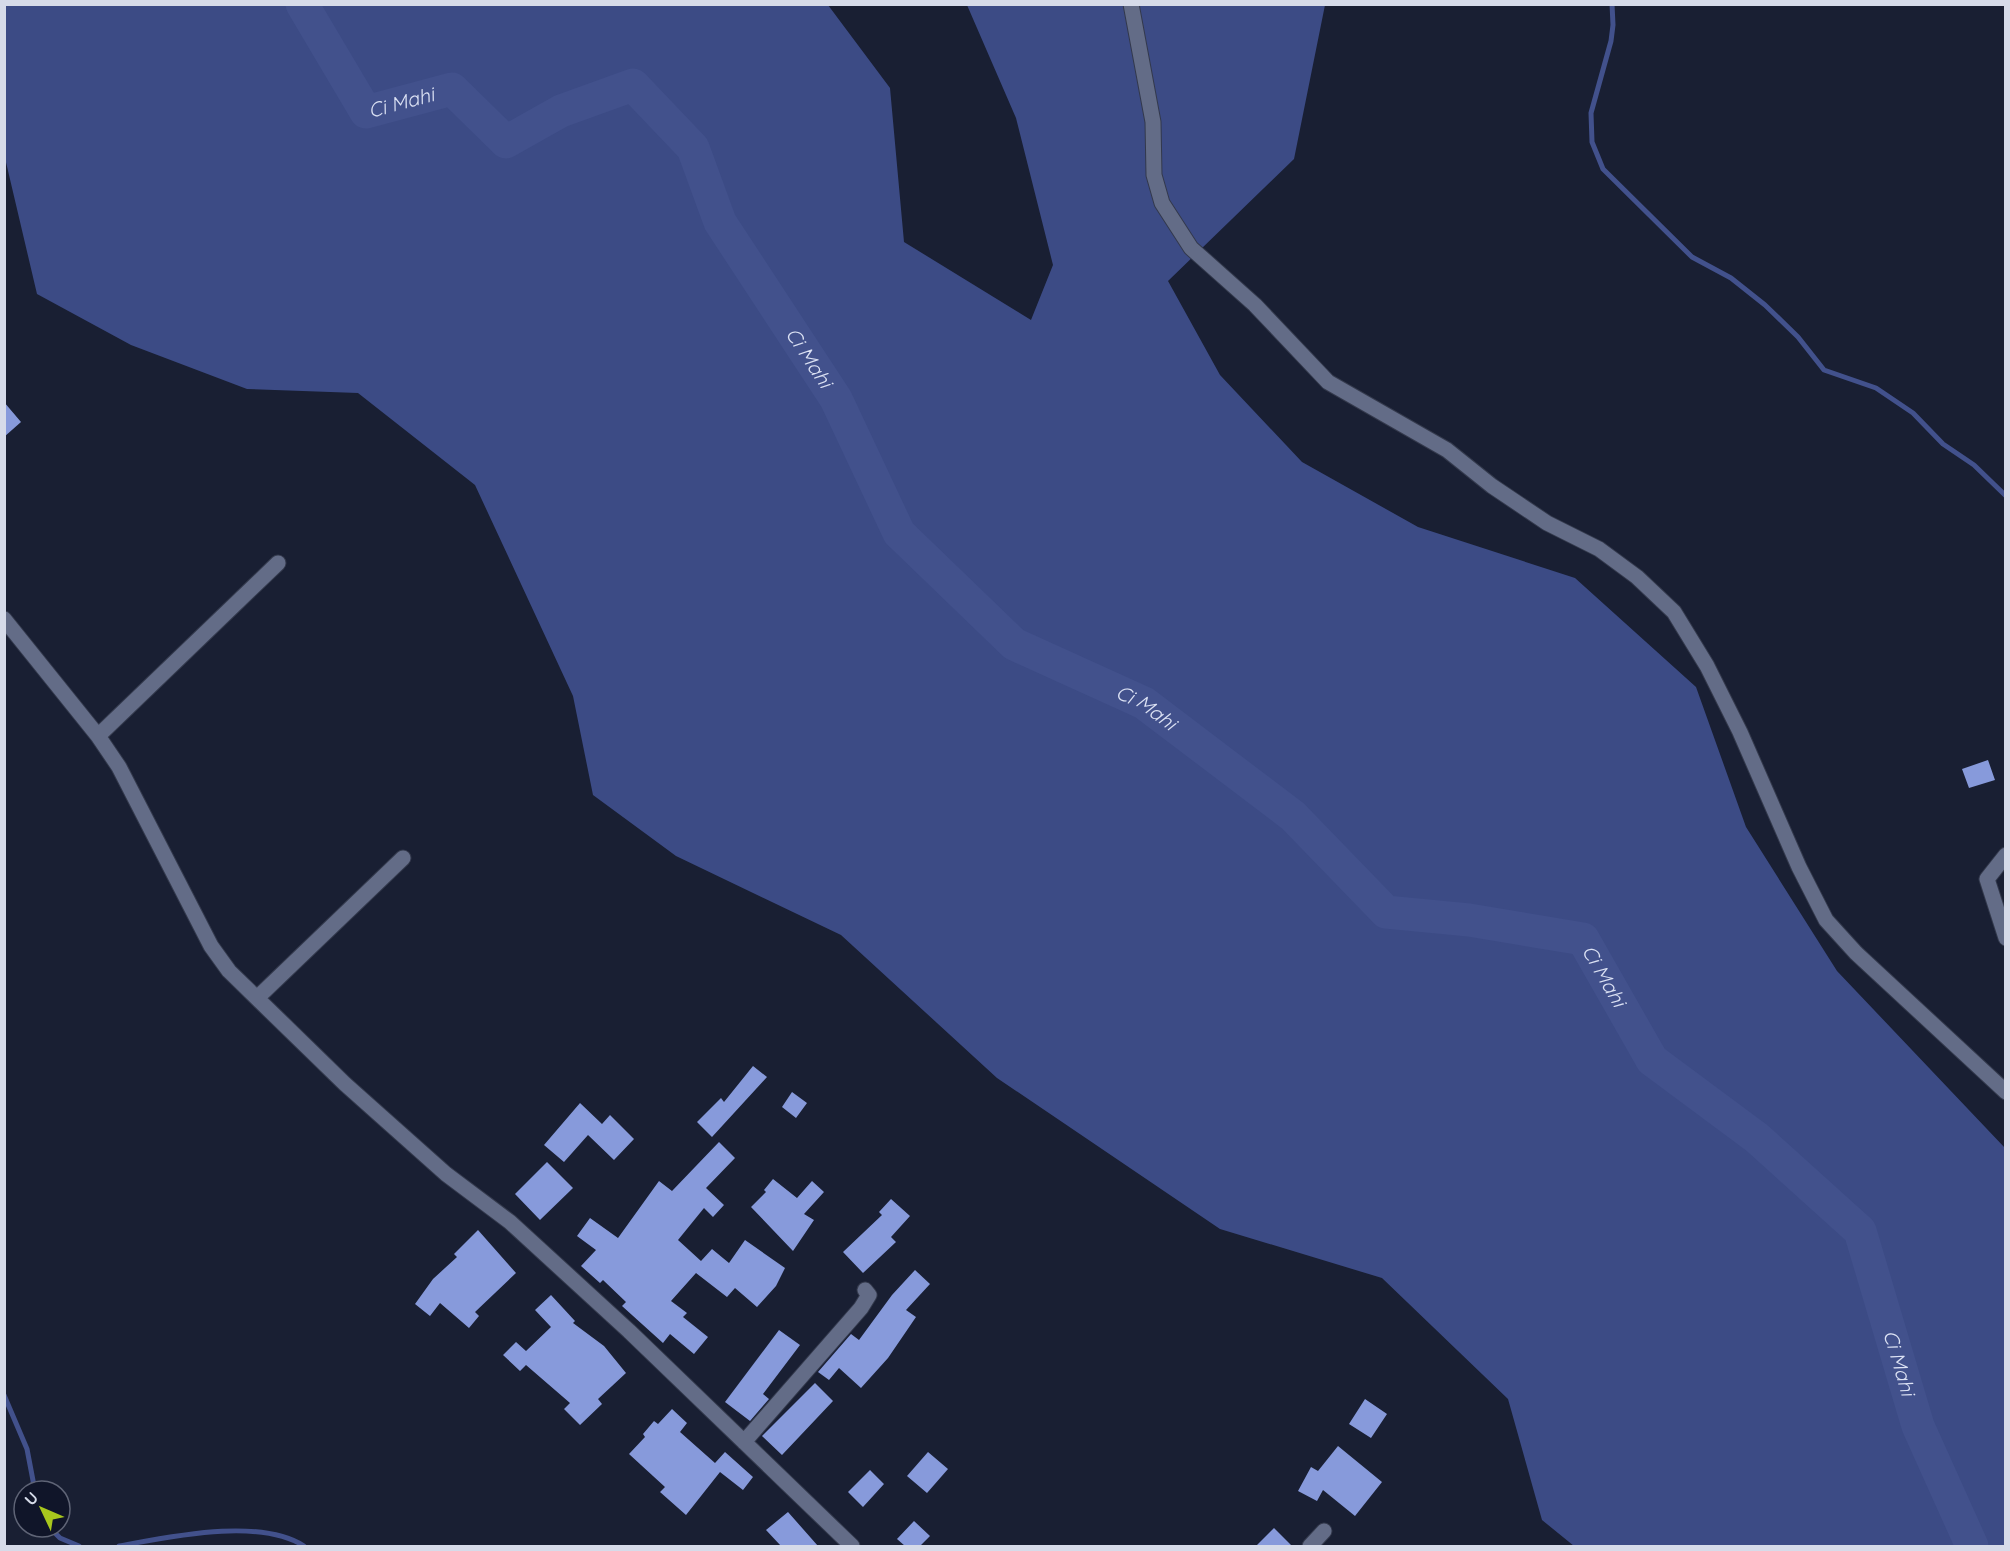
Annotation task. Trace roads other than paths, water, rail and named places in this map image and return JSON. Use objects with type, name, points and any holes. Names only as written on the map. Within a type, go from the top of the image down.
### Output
[{"type":"street","points":[[1131,4],[1153,122],[1154,175],[1162,203],[1191,248],[1255,305],[1328,382],[1447,450],[1492,486],[1547,523],[1599,549],[1637,577],[1674,612],[1707,666],[1740,732],[1799,867],[1826,920],[1856,953],[2006,1092]]},
{"type":"street","points":[[98,736],[278,563]]},
{"type":"street","points":[[4,618],[98,736],[119,767],[211,946],[229,971],[345,1084],[446,1174],[510,1222],[628,1330],[852,1546]]},
{"type":"street","points":[[2006,855],[1987,879],[2006,938]]},
{"type":"street","points":[[257,998],[403,858]]},
{"type":"street","points":[[744,1442],[861,1308],[869,1295],[865,1290]]},
{"type":"street","points":[[1310,1546],[1324,1532]]},
{"type":"waterway","name":"Ci Mahi","points":[[302,4],[366,112],[452,89],[506,142],[561,111],[633,85],[693,148],[720,222],[836,399],[899,533],[1014,644],[1144,703],[1293,816],[1386,912],[1469,920],[1583,939],[1652,1060],[1757,1138],[1860,1231],[1918,1426],[1972,1546]]},
{"type":"waterway","points":[[1612,4],[1611,41],[1591,113],[1592,142],[1603,169],[1692,257],[1731,278],[1765,305],[1798,337],[1824,370],[1876,388],[1913,413],[1943,444],[1974,465],[2006,496]]},
{"type":"waterway","points":[[4,1395],[27,1449],[33,1479]]},
{"type":"waterway","points":[[119,1546],[188,1534],[239,1531],[263,1532],[285,1537],[304,1546]]},
{"type":"waterway","points":[[62,1539],[79,1546]]}]
